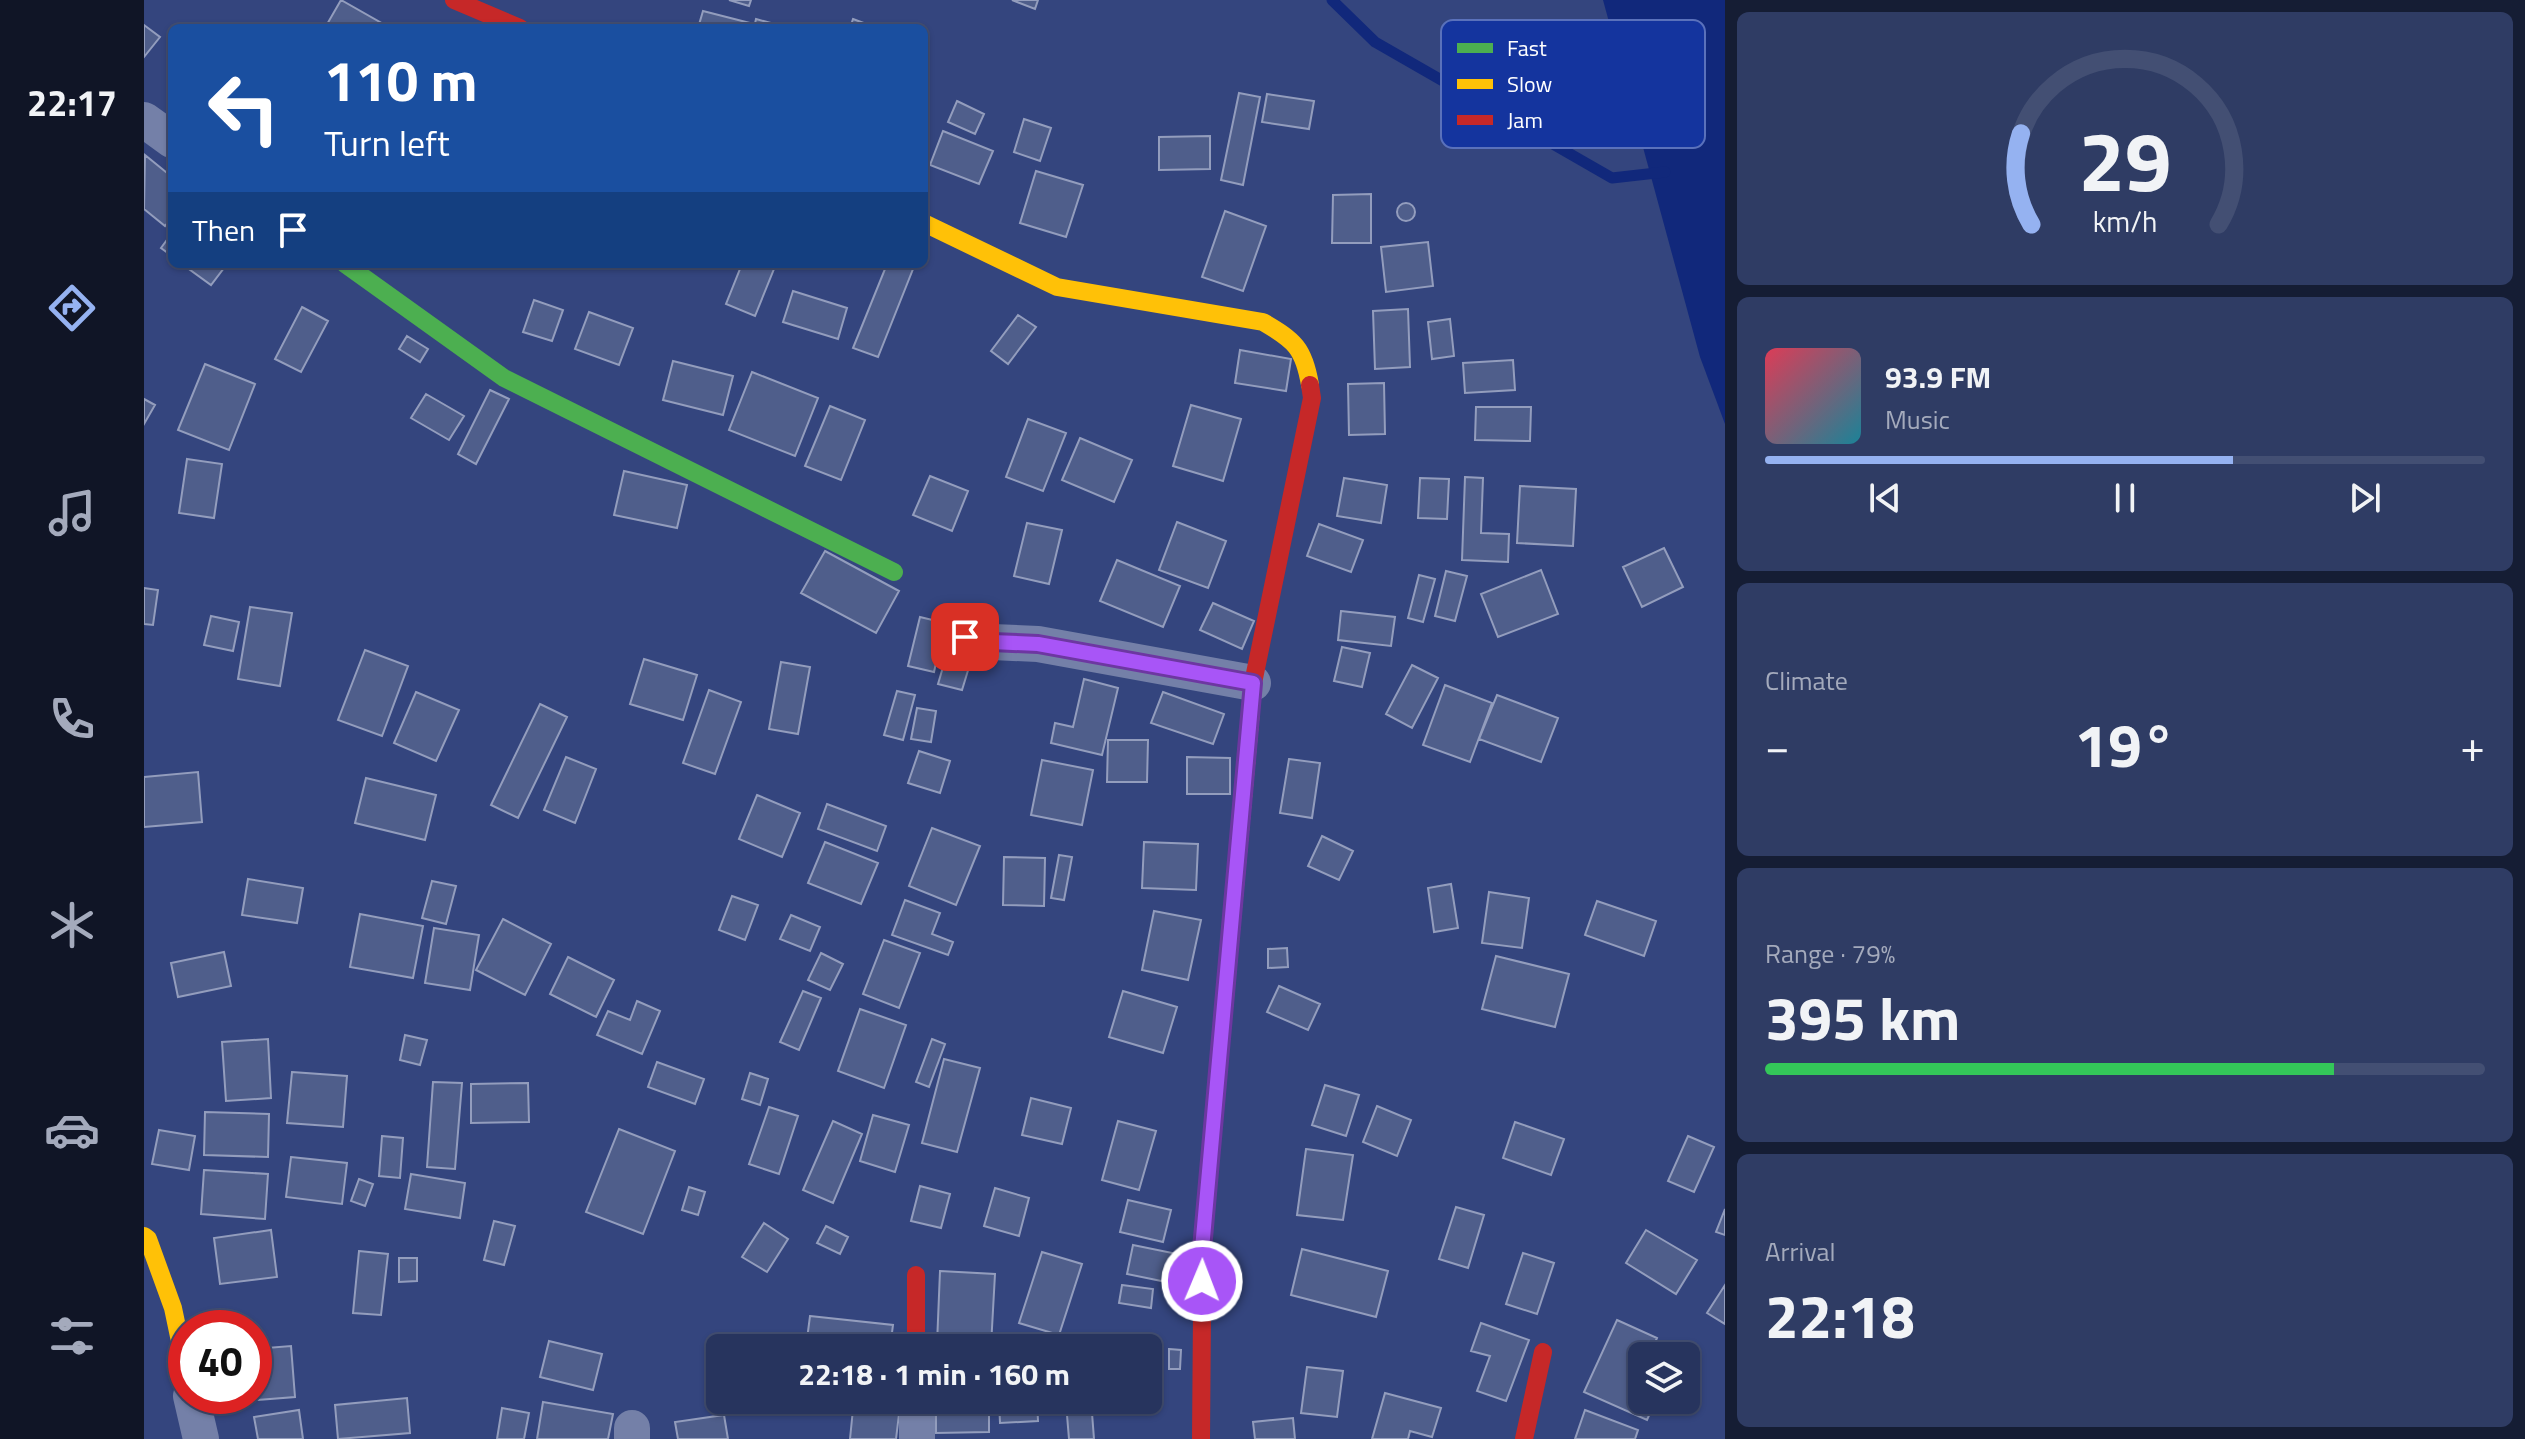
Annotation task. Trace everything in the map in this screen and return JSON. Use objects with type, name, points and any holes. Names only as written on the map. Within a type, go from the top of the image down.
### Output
[{"type":"street","points":[[454,0],[511,24]]},
{"type":"street","points":[[144,120],[168,137]]},
{"type":"street","points":[[928,225],[1057,287],[1263,322],[1291,338],[1306,361],[1312,398],[1253,683],[1202,1249],[1201,1439]]},
{"type":"street","points":[[351,268],[504,378],[894,572]]},
{"type":"street","points":[[965,637],[1038,644],[1253,683]]},
{"type":"street","points":[[144,1236],[148,1239],[173,1310]]},
{"type":"street","points":[[916,1275],[916,1334]]},
{"type":"street","points":[[1524,1439],[1543,1352]]},
{"type":"street","points":[[195,1414],[201,1439]]},
{"type":"street","points":[[917,1414],[917,1439]]},
{"type":"shaded area","points":[[1603,0],[1725,0],[1725,424],[1700,357],[1643,148],[1705,148],[1705,20],[1608,20]]},
{"type":"building","points":[[341,0],[383,24],[327,24]]},
{"type":"building","points":[[729,0],[751,0],[749,6]]},
{"type":"building","points":[[1012,0],[1038,0],[1035,9]]},
{"type":"building","points":[[703,11],[750,23],[750,24],[699,24]]},
{"type":"building","points":[[756,19],[774,24],[755,24]]},
{"type":"building","points":[[144,25],[160,37],[144,57]]},
{"type":"building","points":[[1239,93],[1260,97],[1243,185],[1221,180]]},
{"type":"building","points":[[1267,94],[1314,101],[1309,129],[1262,122]]},
{"type":"building","points":[[957,101],[984,114],[975,134],[948,122]]},
{"type":"building","points":[[1024,119],[1051,128],[1040,161],[1014,152]]},
{"type":"building","points":[[943,131],[993,151],[979,184],[930,165]]},
{"type":"building","points":[[1210,136],[1210,169],[1159,170],[1159,137]]},
{"type":"building","points":[[145,155],[168,174],[168,222],[165,226],[144,209]]},
{"type":"building","points":[[1036,171],[1083,185],[1066,237],[1020,223]]},
{"type":"building","points":[[1371,194],[1371,243],[1332,243],[1333,195]]},
{"type":"building","points":[[1406,203],[1415,212],[1406,221],[1397,212]]},
{"type":"building","points":[[1225,211],[1266,226],[1243,291],[1202,277]]},
{"type":"building","points":[[168,238],[168,253],[161,248]]},
{"type":"building","points":[[1428,242],[1433,286],[1386,292],[1381,247]]},
{"type":"building","points":[[188,268],[224,268],[211,285]]},
{"type":"building","points":[[740,268],[774,268],[755,316],[726,304]]},
{"type":"building","points":[[885,268],[913,268],[878,357],[853,348]]},
{"type":"building","points":[[793,291],[847,308],[838,339],[783,322]]},
{"type":"building","points":[[534,300],[563,310],[552,341],[523,332]]},
{"type":"building","points":[[302,307],[328,321],[301,372],[275,359]]},
{"type":"building","points":[[1408,309],[1410,367],[1375,369],[1373,311]]},
{"type":"building","points":[[589,312],[633,328],[619,365],[575,349]]},
{"type":"building","points":[[1018,315],[1036,327],[1008,364],[991,351]]},
{"type":"building","points":[[1450,319],[1454,356],[1432,359],[1428,322]]},
{"type":"building","points":[[407,336],[428,349],[420,362],[399,349]]},
{"type":"building","points":[[1240,350],[1291,359],[1286,391],[1235,383]]},
{"type":"building","points":[[1513,360],[1515,390],[1465,393],[1463,363]]},
{"type":"building","points":[[673,361],[733,376],[723,415],[663,400]]},
{"type":"building","points":[[205,364],[255,384],[229,450],[178,430]]},
{"type":"building","points":[[752,372],[818,398],[795,456],[729,430]]},
{"type":"building","points":[[1384,383],[1385,434],[1349,435],[1348,384]]},
{"type":"building","points":[[490,390],[509,399],[476,464],[458,454]]},
{"type":"building","points":[[426,394],[464,416],[449,440],[411,418]]},
{"type":"building","points":[[144,399],[155,405],[144,424]]},
{"type":"building","points":[[1191,405],[1241,419],[1223,481],[1173,466]]},
{"type":"building","points":[[830,406],[865,420],[841,480],[805,466]]},
{"type":"building","points":[[1476,407],[1531,407],[1530,441],[1475,440]]},
{"type":"building","points":[[1028,419],[1066,433],[1043,491],[1006,477]]},
{"type":"building","points":[[1080,438],[1132,460],[1114,502],[1062,480]]},
{"type":"building","points":[[187,459],[222,464],[214,518],[179,513]]},
{"type":"building","points":[[624,471],[687,485],[677,528],[614,515]]},
{"type":"building","points":[[930,476],[968,491],[952,531],[913,515]]},
{"type":"building","points":[[1465,477],[1483,478],[1481,533],[1509,534],[1508,562],[1462,560]]},
{"type":"building","points":[[1344,478],[1387,485],[1381,523],[1337,516]]},
{"type":"building","points":[[1420,478],[1449,479],[1447,519],[1418,518]]},
{"type":"building","points":[[1520,486],[1576,489],[1573,546],[1517,543]]},
{"type":"building","points":[[1177,522],[1226,541],[1208,588],[1159,570]]},
{"type":"building","points":[[1027,523],[1062,530],[1049,584],[1014,576]]},
{"type":"building","points":[[1319,524],[1363,540],[1351,572],[1307,556]]},
{"type":"building","points":[[1664,548],[1683,587],[1642,607],[1623,567]]},
{"type":"building","points":[[825,551],[899,591],[876,633],[801,593]]},
{"type":"building","points":[[1117,560],[1180,586],[1163,627],[1100,601]]},
{"type":"building","points":[[1541,570],[1558,614],[1498,637],[1481,594]]},
{"type":"building","points":[[1446,571],[1467,576],[1455,621],[1435,616]]},
{"type":"building","points":[[1419,575],[1435,579],[1423,622],[1408,618]]},
{"type":"building","points":[[144,588],[158,590],[153,625],[144,624]]},
{"type":"building","points":[[1213,603],[1254,621],[1242,649],[1200,630]]},
{"type":"building","points":[[250,607],[292,613],[280,686],[238,679]]},
{"type":"building","points":[[1341,611],[1395,617],[1391,646],[1338,640]]},
{"type":"building","points":[[211,616],[239,622],[233,651],[204,645]]},
{"type":"building","points":[[920,617],[945,623],[934,672],[908,666]]},
{"type":"building","points":[[1342,647],[1370,653],[1362,687],[1334,681]]},
{"type":"building","points":[[365,650],[408,666],[382,736],[338,720]]},
{"type":"building","points":[[946,657],[970,664],[962,690],[938,684]]},
{"type":"building","points":[[644,659],[697,675],[683,720],[630,704]]},
{"type":"building","points":[[781,662],[810,667],[798,734],[769,729]]},
{"type":"building","points":[[1412,665],[1438,678],[1412,728],[1386,714]]},
{"type":"building","points":[[1084,679],[1118,688],[1102,755],[1051,743],[1055,723],[1073,727]]},
{"type":"building","points":[[1445,685],[1492,703],[1470,762],[1423,745]]},
{"type":"building","points":[[709,690],[741,702],[715,774],[683,763]]},
{"type":"building","points":[[897,691],[915,695],[903,740],[884,735]]},
{"type":"building","points":[[416,692],[459,710],[436,761],[394,743]]},
{"type":"building","points":[[1163,692],[1224,714],[1213,744],[1151,723]]},
{"type":"building","points":[[1497,695],[1558,718],[1541,762],[1479,739]]},
{"type":"building","points":[[540,704],[567,717],[518,818],[491,805]]},
{"type":"building","points":[[917,708],[936,711],[931,742],[911,739]]},
{"type":"building","points":[[1108,740],[1148,740],[1147,782],[1107,782]]},
{"type":"building","points":[[919,751],[950,761],[940,793],[908,783]]},
{"type":"building","points":[[566,757],[596,769],[575,823],[544,810]]},
{"type":"building","points":[[1187,757],[1230,758],[1230,794],[1187,794]]},
{"type":"building","points":[[1289,759],[1320,763],[1312,818],[1280,813]]},
{"type":"building","points":[[1042,760],[1093,770],[1082,825],[1031,815]]},
{"type":"building","points":[[198,772],[202,822],[144,827],[144,777]]},
{"type":"building","points":[[366,778],[436,795],[425,840],[355,823]]},
{"type":"building","points":[[757,795],[800,813],[782,857],[739,839]]},
{"type":"building","points":[[827,804],[886,826],[877,851],[818,829]]},
{"type":"building","points":[[932,828],[980,846],[956,905],[909,886]]},
{"type":"building","points":[[1322,836],[1353,851],[1339,880],[1308,866]]},
{"type":"building","points":[[825,842],[878,863],[861,904],[808,883]]},
{"type":"building","points":[[1144,842],[1198,844],[1196,890],[1142,888]]},
{"type":"building","points":[[1059,855],[1072,857],[1064,900],[1051,898]]},
{"type":"building","points":[[1004,857],[1045,858],[1044,906],[1003,905]]},
{"type":"building","points":[[248,879],[303,888],[297,923],[242,915]]},
{"type":"building","points":[[432,881],[456,886],[446,924],[422,918]]},
{"type":"building","points":[[1451,884],[1458,928],[1434,932],[1428,888]]},
{"type":"building","points":[[1489,892],[1529,898],[1522,948],[1482,943]]},
{"type":"building","points":[[732,896],[758,905],[745,940],[719,930]]},
{"type":"building","points":[[905,900],[940,913],[932,934],[953,942],[948,955],[892,935]]},
{"type":"building","points":[[1597,901],[1656,921],[1644,956],[1585,935]]},
{"type":"building","points":[[1154,911],[1201,920],[1188,980],[1142,970]]},
{"type":"building","points":[[360,914],[423,926],[413,978],[350,967]]},
{"type":"building","points":[[791,915],[820,927],[810,951],[780,939]]},
{"type":"building","points":[[503,919],[551,944],[525,995],[476,970]]},
{"type":"building","points":[[434,928],[479,935],[470,990],[425,983]]},
{"type":"building","points":[[884,940],[920,953],[899,1008],[863,994]]},
{"type":"building","points":[[1287,948],[1288,967],[1268,968],[1268,949]]},
{"type":"building","points":[[224,952],[231,986],[178,997],[171,963]]},
{"type":"building","points":[[821,953],[843,964],[830,990],[808,980]]},
{"type":"building","points":[[1496,956],[1569,974],[1555,1027],[1482,1009]]},
{"type":"building","points":[[568,957],[614,980],[596,1017],[550,994]]},
{"type":"building","points":[[1279,986],[1320,1004],[1308,1030],[1267,1012]]},
{"type":"building","points":[[803,991],[821,998],[799,1050],[780,1042]]},
{"type":"building","points":[[1123,991],[1177,1007],[1163,1053],[1109,1037]]},
{"type":"building","points":[[637,1001],[660,1011],[642,1054],[597,1035],[608,1011],[630,1020]]},
{"type":"building","points":[[860,1009],[906,1025],[884,1088],[838,1071]]},
{"type":"building","points":[[405,1035],[427,1040],[420,1065],[400,1060]]},
{"type":"building","points":[[268,1039],[271,1098],[226,1101],[222,1042]]},
{"type":"building","points":[[932,1039],[945,1044],[929,1087],[916,1082]]},
{"type":"building","points":[[944,1059],[980,1068],[957,1152],[922,1143]]},
{"type":"building","points":[[657,1062],[704,1079],[695,1104],[648,1087]]},
{"type":"building","points":[[292,1072],[347,1076],[343,1127],[287,1123]]},
{"type":"building","points":[[750,1073],[768,1079],[760,1105],[742,1099]]},
{"type":"building","points":[[433,1082],[462,1083],[455,1169],[427,1167]]},
{"type":"building","points":[[528,1083],[529,1122],[471,1123],[471,1084]]},
{"type":"building","points":[[1325,1085],[1359,1095],[1346,1136],[1312,1125]]},
{"type":"building","points":[[1031,1098],[1071,1108],[1062,1144],[1022,1135]]},
{"type":"building","points":[[1377,1106],[1411,1120],[1397,1156],[1363,1142]]},
{"type":"building","points":[[769,1107],[798,1116],[779,1174],[749,1164]]},
{"type":"building","points":[[205,1112],[269,1114],[268,1157],[204,1155]]},
{"type":"building","points":[[873,1115],[909,1125],[895,1172],[860,1161]]},
{"type":"building","points":[[833,1121],[862,1134],[833,1203],[803,1190]]},
{"type":"building","points":[[1118,1121],[1156,1131],[1139,1190],[1102,1180]]},
{"type":"building","points":[[1515,1122],[1564,1139],[1551,1175],[1503,1158]]},
{"type":"building","points":[[619,1129],[675,1151],[643,1234],[586,1212]]},
{"type":"building","points":[[159,1130],[195,1136],[189,1170],[152,1164]]},
{"type":"building","points":[[382,1136],[403,1138],[400,1178],[379,1176]]},
{"type":"building","points":[[1688,1136],[1714,1147],[1694,1192],[1668,1181]]},
{"type":"building","points":[[1306,1149],[1353,1155],[1343,1220],[1297,1215]]},
{"type":"building","points":[[291,1157],[347,1163],[342,1204],[286,1197]]},
{"type":"building","points":[[204,1170],[268,1174],[265,1219],[201,1214]]},
{"type":"building","points":[[411,1174],[465,1183],[460,1218],[405,1209]]},
{"type":"building","points":[[359,1179],[373,1184],[365,1206],[351,1201]]},
{"type":"building","points":[[920,1186],[950,1194],[941,1228],[911,1221]]},
{"type":"building","points":[[689,1187],[705,1192],[698,1215],[682,1210]]},
{"type":"building","points":[[995,1188],[1029,1198],[1019,1236],[984,1226]]},
{"type":"building","points":[[1128,1200],[1171,1210],[1163,1242],[1120,1232]]},
{"type":"building","points":[[1456,1207],[1484,1215],[1468,1268],[1439,1259]]},
{"type":"building","points":[[1725,1209],[1725,1235],[1716,1232]]},
{"type":"building","points":[[494,1221],[515,1226],[504,1265],[484,1260]]},
{"type":"building","points":[[764,1223],[788,1239],[767,1272],[742,1257]]},
{"type":"building","points":[[826,1226],[848,1237],[840,1254],[817,1243]]},
{"type":"building","points":[[271,1230],[277,1277],[220,1284],[214,1238]]},
{"type":"building","points":[[1646,1230],[1697,1260],[1676,1294],[1626,1263]]},
{"type":"building","points":[[1133,1245],[1187,1256],[1181,1285],[1127,1274]]},
{"type":"building","points":[[1302,1249],[1388,1271],[1376,1317],[1291,1295]]},
{"type":"building","points":[[359,1251],[388,1254],[381,1315],[353,1313]]},
{"type":"building","points":[[1042,1252],[1082,1264],[1059,1334],[1019,1323]]},
{"type":"building","points":[[1523,1253],[1554,1263],[1537,1314],[1506,1304]]},
{"type":"building","points":[[399,1258],[417,1258],[417,1281],[399,1282]]},
{"type":"building","points":[[940,1271],[995,1274],[992,1334],[937,1334]]},
{"type":"building","points":[[1122,1285],[1153,1289],[1151,1308],[1119,1303]]},
{"type":"building","points":[[1725,1285],[1725,1324],[1707,1313]]},
{"type":"building","points":[[810,1316],[893,1325],[892,1334],[808,1334]]},
{"type":"building","points":[[1617,1320],[1657,1338],[1655,1342],[1628,1342],[1628,1412],[1584,1392]]},
{"type":"building","points":[[1481,1323],[1529,1340],[1506,1401],[1477,1391],[1490,1356],[1471,1351]]},
{"type":"building","points":[[549,1341],[602,1354],[593,1390],[540,1377]]},
{"type":"building","points":[[291,1346],[295,1397],[272,1399],[272,1348]]},
{"type":"building","points":[[1169,1349],[1181,1350],[1180,1369],[1169,1369]]},
{"type":"building","points":[[1307,1367],[1343,1371],[1337,1417],[1301,1413]]},
{"type":"building","points":[[1385,1393],[1441,1408],[1432,1437],[1410,1431],[1408,1439],[1372,1439]]},
{"type":"building","points":[[407,1398],[410,1433],[338,1439],[335,1405]]},
{"type":"building","points":[[543,1402],[613,1414],[608,1439],[537,1439]]},
{"type":"building","points":[[502,1408],[529,1413],[524,1439],[497,1439]]},
{"type":"building","points":[[299,1410],[303,1439],[258,1439],[254,1417]]},
{"type":"building","points":[[1585,1410],[1638,1430],[1635,1439],[1575,1439]]},
{"type":"building","points":[[852,1414],[899,1414],[896,1439],[850,1439]]},
{"type":"building","points":[[936,1414],[989,1414],[989,1432],[936,1433]]},
{"type":"building","points":[[1000,1414],[1038,1414],[1038,1421],[1000,1423]]},
{"type":"building","points":[[1092,1414],[1094,1439],[1069,1439],[1067,1415]]},
{"type":"building","points":[[1634,1414],[1650,1414],[1647,1420]]},
{"type":"building","points":[[724,1415],[728,1439],[678,1439],[675,1422]]},
{"type":"building","points":[[1293,1418],[1295,1439],[1255,1439],[1253,1422]]},
{"type":"waterway","points":[[1332,0],[1375,42],[1441,80]]},
{"type":"waterway","points":[[1560,148],[1612,178],[1665,172]]},
{"type":"traffic: fast","points":[[351,268],[504,378],[894,572]]},
{"type":"traffic: slow","points":[[928,225],[1057,287],[1263,322],[1296,346],[1310,385]]},
{"type":"traffic: slow","points":[[1202,1311],[1202,1249],[1251,710]]},
{"type":"traffic: slow","points":[[144,1236],[148,1239],[173,1310]]},
{"type":"traffic: jam","points":[[454,0],[511,24]]},
{"type":"traffic: jam","points":[[1251,710],[1253,683],[1312,398],[1310,385]]},
{"type":"traffic: jam","points":[[916,1275],[916,1334]]},
{"type":"traffic: jam","points":[[1201,1439],[1202,1311]]},
{"type":"traffic: jam","points":[[1524,1439],[1543,1352]]},
{"type":"route","points":[[965,637],[1038,644],[1253,683],[1202,1249],[1202,1281]]}]
